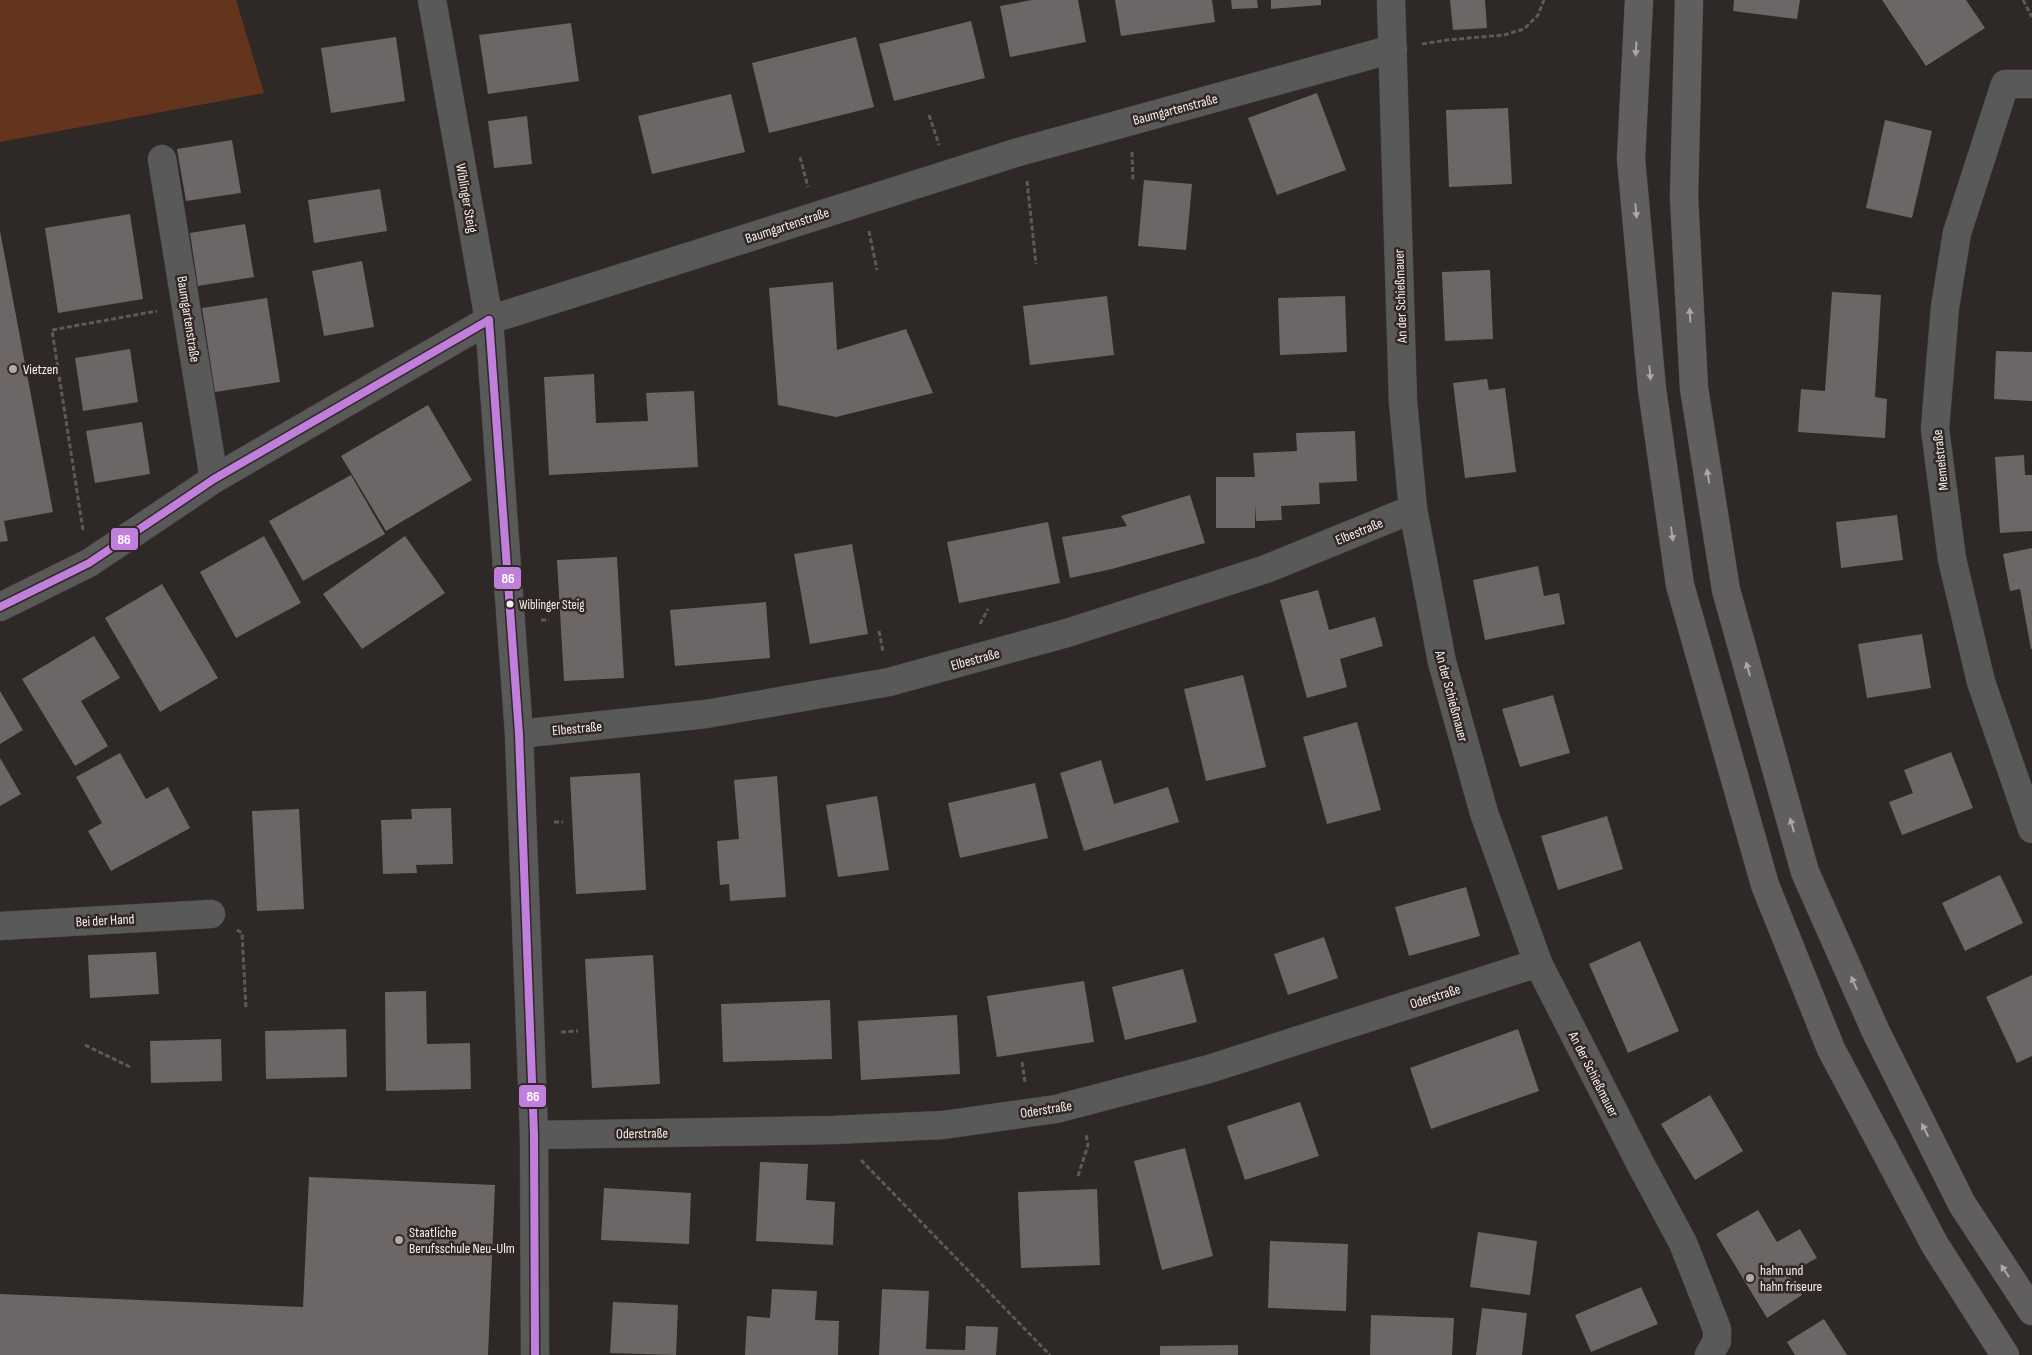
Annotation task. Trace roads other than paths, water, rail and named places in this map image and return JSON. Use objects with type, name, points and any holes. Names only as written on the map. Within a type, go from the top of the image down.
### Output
[{"type":"highway","points":[[1639,0],[1631,159],[1652,389],[1680,585],[1765,885],[1831,1049],[1935,1245],[2004,1355]]},
{"type":"highway","points":[[1689,0],[1684,197],[1694,388],[1726,590],[1805,872],[1876,1032],[1962,1204],[2032,1311]]},
{"type":"street","name":"Wiblinger Steig","points":[[432,0],[488,320],[519,734],[534,1135],[535,1355]]},
{"type":"street","name":"An der Schießmauer","points":[[1391,0],[1403,402],[1414,509],[1444,671],[1484,813],[1538,963],[1683,1243],[1717,1329],[1713,1348]]},
{"type":"street","name":"Baumgartenstraße","points":[[0,607],[88,563],[214,479],[488,320],[1024,150],[1393,49]]},
{"type":"street","name":"Memelstraße","points":[[2032,84],[2005,84],[1957,233],[1945,307],[1935,430],[1952,559],[1980,682],[2032,829]]},
{"type":"street","name":"Baumgartenstraße","points":[[162,159],[214,479]]},
{"type":"street","name":"Elbestraße","points":[[519,734],[706,714],[889,682],[1067,633],[1266,569],[1414,509]]},
{"type":"street","name":"Bei der Hand","points":[[0,926],[211,914]]},
{"type":"street","name":"Oderstraße","points":[[534,1135],[833,1130],[942,1125],[1056,1109],[1209,1069],[1538,963]]},
{"type":"place","name":"Vietzen","points":[[13,369]]},
{"type":"place","name":"Wiblinger Steig","points":[[510,604]]},
{"type":"place","name":"Staatliche Berufsschule Neu-Ulm","points":[[399,1240]]},
{"type":"place","name":"hahn und hahn friseure","points":[[1750,1278]]}]
